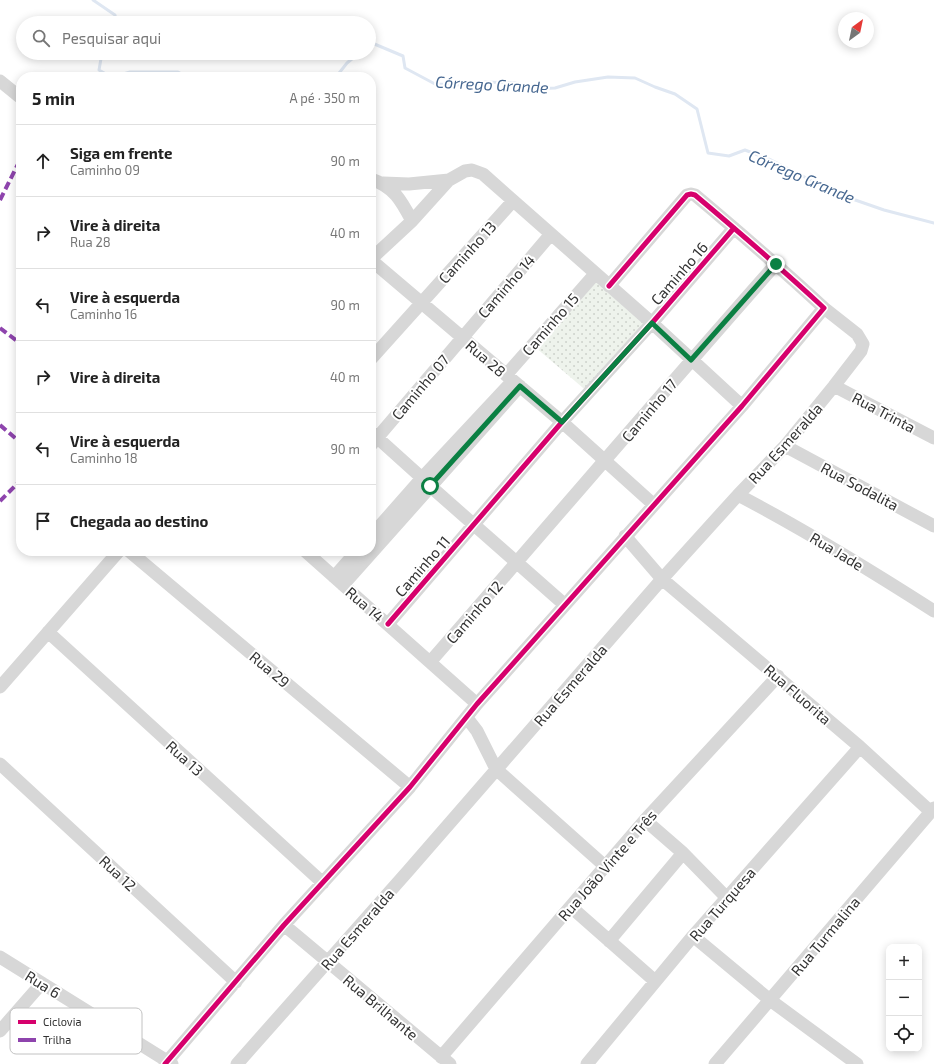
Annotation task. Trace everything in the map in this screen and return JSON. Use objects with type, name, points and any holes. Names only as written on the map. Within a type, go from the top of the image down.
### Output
[{"type":"street","points":[[0,81],[16,94]]},
{"type":"street","points":[[376,255],[412,221],[449,180],[465,171],[477,171],[483,174],[594,274],[652,323],[742,406]]},
{"type":"street","points":[[377,181],[409,184],[449,180]]},
{"type":"street","points":[[377,181],[394,193],[403,204],[412,221]]},
{"type":"street","points":[[168,1063],[284,925],[410,787],[477,704],[653,504],[742,406],[824,308],[734,228],[695,195],[691,194],[609,286]]},
{"type":"street","name":"Caminho 13","points":[[376,353],[513,201]]},
{"type":"street","name":"Caminho 16","points":[[474,525],[562,422],[652,323],[734,228]]},
{"type":"street","name":"Caminho 14","points":[[462,337],[550,234]]},
{"type":"street","name":"Rua 28","points":[[376,264],[606,460],[653,504]]},
{"type":"street","name":"Caminho 17","points":[[517,563],[691,360],[776,264]]},
{"type":"street","name":"Caminho 15","points":[[426,482],[513,380],[594,274]]},
{"type":"street","name":"Rua Esmeralda","points":[[237,1064],[328,962],[662,579],[738,495],[785,446],[834,386],[860,351],[863,344],[861,338],[857,334],[824,308]]},
{"type":"street","name":"Caminho 07","points":[[376,435],[462,337]]},
{"type":"street","name":"Rua Trinta","points":[[834,386],[934,438]]},
{"type":"street","points":[[376,440],[426,482],[565,605]]},
{"type":"street","name":"Rua Sodalita","points":[[785,446],[934,526]]},
{"type":"street","points":[[376,531],[426,482]]},
{"type":"street","points":[[376,539],[426,482]]},
{"type":"street","name":"Rua Jade","points":[[738,495],[834,548],[934,611]]},
{"type":"street","name":"Caminho 11","points":[[388,624],[474,525]]},
{"type":"street","name":"Rua Fluorita","points":[[625,536],[662,579],[778,676],[933,810]]},
{"type":"street","points":[[0,687],[115,556]]},
{"type":"street","name":"Rua 29","points":[[135,556],[410,787]]},
{"type":"street","name":"Rua 14","points":[[311,556],[431,661],[477,704]]},
{"type":"street","points":[[339,581],[354,556]]},
{"type":"street","points":[[339,581],[361,556]]},
{"type":"street","name":"Caminho 12","points":[[431,661],[517,563]]},
{"type":"street","name":"Rua 13","points":[[48,632],[323,883]]},
{"type":"street","name":"Rua João Vinte e Três","points":[[445,1060],[645,820],[778,676]]},
{"type":"street","points":[[467,718],[477,731],[496,769],[606,867]]},
{"type":"street","name":"Rua Turquesa","points":[[587,1064],[693,936],[789,825],[860,747]]},
{"type":"street","name":"Rua 12","points":[[0,764],[236,982]]},
{"type":"street","name":"Rua Turmalina","points":[[715,1064],[933,810]]},
{"type":"street","points":[[645,820],[683,853],[727,898]]},
{"type":"street","points":[[609,941],[683,853]]},
{"type":"street","points":[[571,907],[655,981]]},
{"type":"street","name":"Rua Brilhante","points":[[284,925],[445,1060]]},
{"type":"street","points":[[693,936],[770,1000],[857,1064]]},
{"type":"street","name":"Rua 6","points":[[0,957],[81,1008]]},
{"type":"street","points":[[20,1008],[42,983]]},
{"type":"street","points":[[0,1031],[10,1020]]},
{"type":"street","name":"Rua 6","points":[[142,1046],[168,1063]]},
{"type":"shaded area","points":[[594,279],[648,325],[589,393],[535,347]]},
{"type":"waterway","name":"Córrego Grande","points":[[93,0],[115,16]]},
{"type":"waterway","name":"Córrego Grande","points":[[376,45],[403,56],[405,68],[435,84],[460,85],[485,82],[515,83],[534,89],[555,88],[575,82],[608,77],[635,78],[675,94],[697,109],[708,153],[729,156],[745,150],[771,160],[838,194],[884,210],[934,223]]},
{"type":"waterway","name":"Córrego Grande","points":[[101,60],[99,70],[102,72]]},
{"type":"waterway","name":"Córrego Grande","points":[[340,72],[351,60]]},
{"type":"waterway","name":"Córrego Grande","points":[[130,72],[178,72]]},
{"type":"marked path","points":[[0,200],[16,168]]},
{"type":"marked path","points":[[0,328],[16,340]]},
{"type":"marked path","points":[[0,425],[16,439]]},
{"type":"marked path","points":[[0,501],[16,485]]},
{"type":"cycle path","points":[[165,1064],[284,925],[410,787],[477,704],[742,406],[824,308],[728,223],[695,195],[691,194],[687,195],[609,286]]},
{"type":"cycle path","points":[[388,624],[562,422],[652,323],[734,228]]},
{"type":"route","points":[[430,486],[520,386],[562,422],[652,323],[691,360],[776,264]]}]
